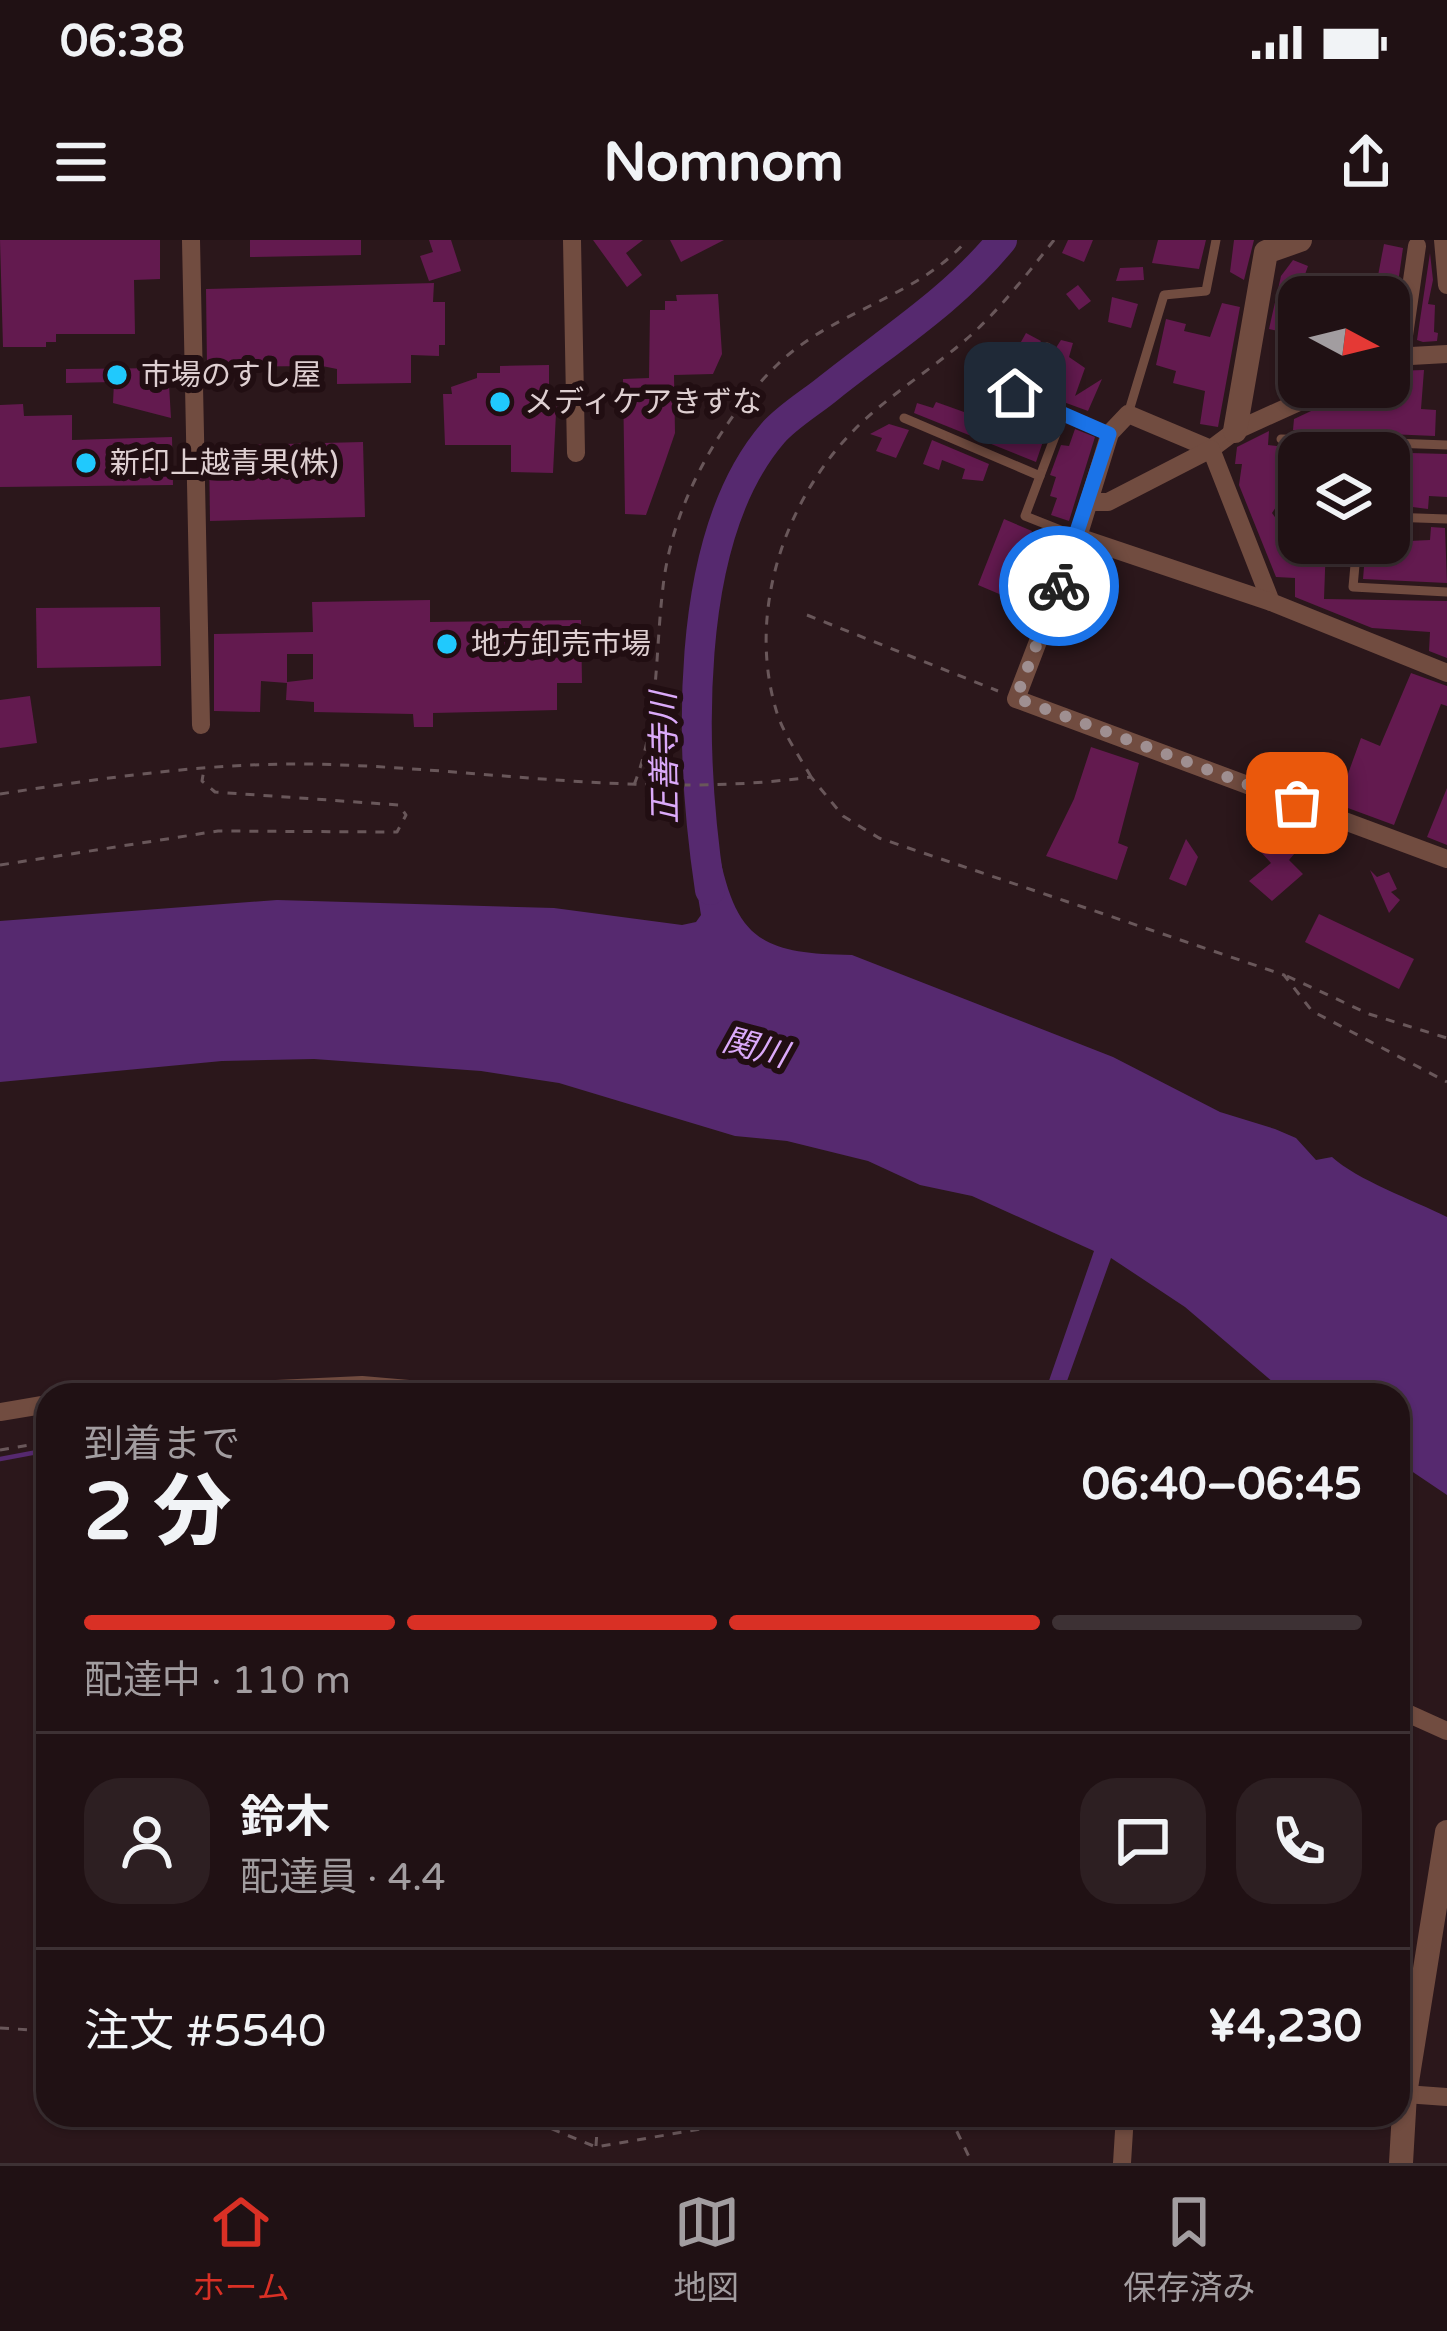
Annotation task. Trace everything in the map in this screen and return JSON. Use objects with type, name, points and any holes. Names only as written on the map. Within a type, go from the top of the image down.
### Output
[{"type":"street","points":[[191,240],[200,725]]},
{"type":"street","points":[[572,240],[575,453]]},
{"type":"street","points":[[1235,431],[1266,252],[1300,240]]},
{"type":"street","points":[[1442,240],[1447,285]]},
{"type":"street","points":[[1410,281],[1417,246]]},
{"type":"street","points":[[1410,356],[1447,354]]},
{"type":"street","points":[[1090,502],[1108,502],[1286,408]]},
{"type":"street","points":[[1271,602],[1211,449],[1128,414],[1109,434],[1078,537],[1016,698],[1447,859]]},
{"type":"street","points":[[1078,537],[1271,602],[1447,673]]},
{"type":"street","points":[[0,1412],[36,1406]]},
{"type":"street","points":[[1410,1714],[1447,1730]]},
{"type":"street","points":[[1410,2063],[1447,1832]]},
{"type":"street","points":[[1410,2094],[1447,2097]]},
{"type":"street","points":[[1122,2163],[1124,2127]]},
{"type":"street","points":[[1401,2163],[1403,2127]]},
{"type":"lane","points":[[1128,414],[1164,295],[1206,291],[1216,240]]},
{"type":"lane","points":[[1047,347],[1015,393],[1109,434]]},
{"type":"lane","points":[[1064,415],[1025,516],[1078,537]]},
{"type":"lane","points":[[904,418],[1040,476]]},
{"type":"lane","points":[[1410,444],[1447,445]]},
{"type":"lane","points":[[1410,518],[1447,519]]},
{"type":"lane","points":[[1355,564],[1353,587],[1447,592]]},
{"type":"path","points":[[633,786],[656,688],[663,580],[695,482],[715,442],[747,396],[782,360],[868,304],[915,284],[967,240]]},
{"type":"path","points":[[1054,240],[972,334],[858,426],[824,465],[790,526],[765,620],[778,717],[812,777],[843,816],[879,838],[1284,975],[1369,1014],[1447,1037]]},
{"type":"path","points":[[807,615],[1016,698]]},
{"type":"path","points":[[0,865],[218,831],[397,832],[406,815],[399,805],[372,801],[215,792],[202,781],[204,767]]},
{"type":"path","points":[[0,794],[204,767],[371,767],[633,786],[812,777]]},
{"type":"path","points":[[1284,975],[1312,1011],[1447,1082]]},
{"type":"path","points":[[0,1450],[36,1444]]},
{"type":"path","points":[[0,2028],[36,2030]]},
{"type":"path","points":[[547,2127],[596,2147],[712,2127]]},
{"type":"path","points":[[596,2147],[597,2127]]},
{"type":"path","points":[[955,2127],[972,2163]]},
{"type":"water","name":"関川","points":[[718,849],[733,903],[757,935],[773,944],[794,951],[852,955],[1113,1057],[1220,1112],[1296,1138],[1316,1160],[1332,1157],[1370,1182],[1447,1217],[1447,1495],[1410,1470],[1410,1383],[1274,1383],[1185,1307],[1111,1258],[1066,1383],[1048,1383],[1094,1251],[972,1196],[920,1185],[868,1161],[787,1141],[735,1136],[559,1083],[481,1071],[314,1059],[222,1061],[0,1082],[0,921],[277,900],[554,908],[682,925],[696,922],[701,915],[691,854]]},
{"type":"building","points":[[0,240],[160,240],[160,279],[134,280],[135,334],[56,334],[56,342],[46,342],[46,347],[3,347]]},
{"type":"building","points":[[250,240],[361,240],[361,255],[250,257]]},
{"type":"building","points":[[429,240],[451,240],[461,271],[429,281],[420,256],[433,252]]},
{"type":"building","points":[[593,240],[643,240],[626,253],[642,275],[627,287]]},
{"type":"building","points":[[670,240],[724,240],[681,262]]},
{"type":"building","points":[[1068,240],[1093,240],[1084,262],[1062,253]]},
{"type":"building","points":[[1158,240],[1206,240],[1199,269],[1152,263]]},
{"type":"building","points":[[1234,240],[1254,240],[1244,280],[1230,272]]},
{"type":"building","points":[[1384,244],[1403,248],[1399,276],[1378,276]]},
{"type":"building","points":[[1430,253],[1433,280],[1428,304],[1435,305],[1434,332],[1438,333],[1437,341],[1423,342],[1417,340]]},
{"type":"building","points":[[1293,260],[1308,266],[1304,276],[1281,276]]},
{"type":"building","points":[[1143,267],[1144,280],[1116,281],[1120,268]]},
{"type":"building","points":[[434,283],[433,302],[445,302],[445,345],[439,345],[439,356],[411,355],[411,383],[337,384],[337,369],[322,366],[207,367],[206,289]]},
{"type":"building","points":[[1078,285],[1091,301],[1079,310],[1066,294]]},
{"type":"building","points":[[1278,289],[1278,331],[1269,329]]},
{"type":"building","points":[[718,294],[722,354],[713,374],[674,375],[675,433],[664,465],[646,515],[625,514],[623,379],[649,378],[650,310],[665,310],[665,301],[677,301],[676,295]]},
{"type":"building","points":[[1112,297],[1138,304],[1131,328],[1108,322]]},
{"type":"building","points":[[1222,303],[1240,307],[1218,427],[1200,424],[1205,391],[1173,383],[1176,371],[1156,365],[1166,319],[1186,324],[1184,331],[1210,337]]},
{"type":"building","points":[[1026,333],[1041,341],[1001,399],[1051,418],[1036,462],[914,413],[917,403],[933,408],[936,402],[964,412],[991,359],[995,362],[1006,343],[1017,349]]},
{"type":"building","points":[[1061,340],[1073,343],[1069,357],[1085,368],[1075,396],[1102,379],[1088,411],[1039,393],[1045,376],[1039,374]]},
{"type":"building","name":"メディケアきずな","points":[[549,365],[549,393],[557,393],[553,473],[511,472],[511,445],[445,445],[443,394],[452,394],[451,387],[477,378],[477,373],[500,373],[500,366]]},
{"type":"building","points":[[168,368],[171,418],[113,403],[114,382],[66,383],[66,369]]},
{"type":"building","points":[[1410,370],[1424,370],[1421,409],[1436,410],[1435,436],[1293,430],[1294,419],[1318,408],[1410,408]]},
{"type":"building","name":"新印上越青果(株)","points":[[23,404],[24,416],[72,415],[72,440],[172,437],[173,485],[0,487],[0,405]]},
{"type":"building","points":[[889,424],[909,430],[896,458],[876,451],[882,438],[870,434]]},
{"type":"building","points":[[1075,429],[1095,437],[1069,521],[1051,515],[1057,498],[1050,496],[1056,477],[1050,475],[1061,445],[1069,446]]},
{"type":"building","points":[[1269,431],[1268,445],[1278,446],[1278,504],[1272,513],[1278,520],[1278,564],[1325,564],[1324,599],[1447,601],[1447,658],[1429,651],[1430,632],[1372,628],[1295,597],[1295,578],[1276,577],[1239,485],[1242,464],[1235,464],[1237,447]]},
{"type":"building","points":[[932,440],[989,464],[983,481],[962,479],[965,469],[942,460],[939,470],[923,464]]},
{"type":"building","points":[[363,442],[365,517],[210,521],[209,446]]},
{"type":"building","points":[[1410,453],[1447,454],[1447,497],[1429,496],[1428,509],[1410,507]]},
{"type":"building","points":[[1004,519],[1032,531],[1004,596],[978,585]]},
{"type":"building","points":[[1431,527],[1445,528],[1447,583],[1363,579],[1364,564],[1410,564],[1410,541],[1430,540]]},
{"type":"building","name":"地方卸売市場","points":[[430,600],[430,622],[581,620],[582,683],[557,683],[557,710],[433,713],[433,727],[414,727],[413,714],[314,712],[314,702],[286,700],[287,683],[261,681],[260,712],[214,711],[214,634],[313,632],[312,602]],"holes":[[[287,654],[313,654],[313,679],[287,682]]]},
{"type":"building","points":[[160,607],[161,666],[37,668],[36,608]]},
{"type":"building","points":[[1411,673],[1447,686],[1447,706],[1441,704],[1394,825],[1337,804],[1361,738],[1380,746]]},
{"type":"building","points":[[30,696],[37,743],[0,748],[0,700]]},
{"type":"building","points":[[1091,747],[1139,763],[1118,843],[1128,847],[1117,880],[1046,856],[1074,799]]},
{"type":"building","points":[[1447,788],[1447,845],[1427,837]]},
{"type":"building","points":[[1277,835],[1295,853],[1289,860],[1303,874],[1272,901],[1249,881],[1271,863],[1260,851]]},
{"type":"building","points":[[1186,839],[1198,857],[1186,886],[1169,879]]},
{"type":"building","points":[[1370,870],[1377,877],[1389,872],[1397,889],[1391,892],[1400,900],[1389,913]]},
{"type":"building","points":[[1319,914],[1414,959],[1399,989],[1305,942]]},
{"type":"waterway","name":"正善寺川","points":[[710,890],[698,778],[700,652],[707,590],[722,531],[743,478],[779,427],[942,300],[1002,240]]},
{"type":"waterway","points":[[0,1459],[36,1452]]},
{"type":"way so far","points":[[1059,586],[1016,698],[1297,803]]},
{"type":"place","name":"市場のすし屋","points":[[117,375]]},
{"type":"place","name":"メディケアきずな","points":[[500,402]]},
{"type":"place","name":"新印上越青果(株)","points":[[86,463]]},
{"type":"place","name":"地方卸売市場","points":[[447,644]]},
{"type":"route","points":[[1015,393],[1109,434],[1059,586]]}]
